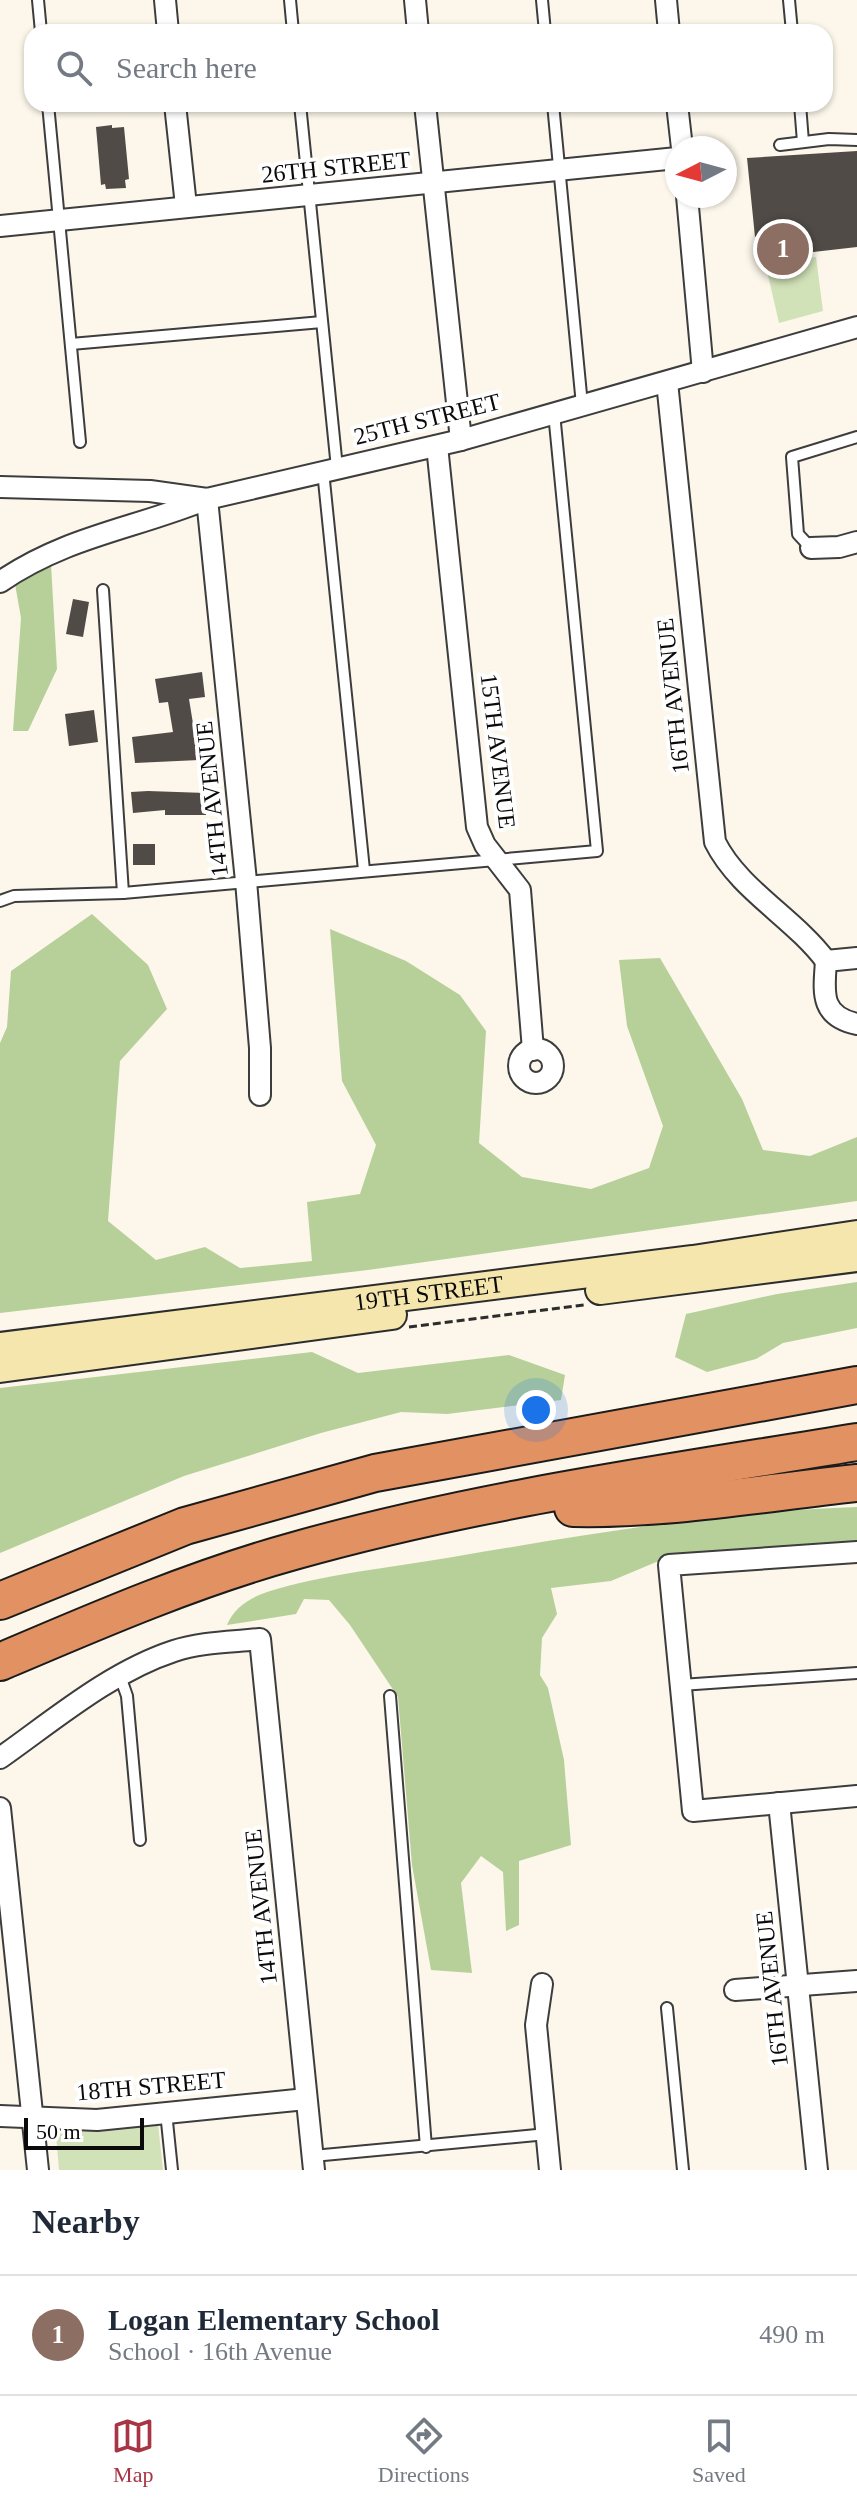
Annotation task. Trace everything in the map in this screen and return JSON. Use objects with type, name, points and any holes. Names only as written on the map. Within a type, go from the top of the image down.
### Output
[{"type":"highway","points":[[0,1601],[185,1526],[375,1473],[857,1385]]},
{"type":"highway","points":[[0,1662],[217,1574],[294,1551],[488,1505],[857,1442]]},
{"type":"highway","points":[[488,1505],[608,1509],[857,1483]]},
{"type":"main road","name":"19TH STREET","points":[[0,1347],[693,1260],[857,1235]]},
{"type":"main road","name":"19TH STREET","points":[[0,1368],[857,1257]]},
{"type":"street","points":[[165,0],[167,24]]},
{"type":"street","points":[[415,0],[417,24]]},
{"type":"street","points":[[666,0],[668,24]]},
{"type":"street","points":[[176,112],[186,206]]},
{"type":"street","points":[[426,112],[461,440]]},
{"type":"street","points":[[678,112],[681,136]]},
{"type":"street","name":"26TH STREET","points":[[0,226],[665,159]]},
{"type":"street","points":[[688,208],[703,372]]},
{"type":"street","name":"25TH STREET","points":[[0,487],[150,491],[207,499],[461,440],[857,327]]},
{"type":"street","name":"16TH AVENUE","points":[[667,382],[715,842],[727,863],[814,945],[826,961]]},
{"type":"street","name":"15TH AVENUE","points":[[437,446],[477,827],[480,839],[520,890],[533,1050]]},
{"type":"street","points":[[0,582],[26,564],[74,541],[166,516],[207,499]]},
{"type":"street","name":"14TH AVENUE","points":[[207,499],[246,881],[260,1048],[260,1095]]},
{"type":"street","points":[[811,548],[839,547],[857,542]]},
{"type":"street","points":[[857,958],[826,961],[822,987],[827,1002],[839,1018],[857,1024]]},
{"type":"street","points":[[857,1552],[669,1565],[693,1811],[857,1796]]},
{"type":"street","name":"14TH AVENUE","points":[[120,1676],[176,1650],[260,1639],[314,2163]]},
{"type":"street","points":[[0,1758],[120,1676]]},
{"type":"street","name":"16TH AVENUE","points":[[779,1803],[817,2170]]},
{"type":"street","points":[[0,1808],[38,2170]]},
{"type":"street","points":[[735,1990],[857,1981]]},
{"type":"street","points":[[542,1984],[536,2025],[550,2170]]},
{"type":"street","name":"18TH STREET","points":[[0,2116],[97,2120],[306,2099]]},
{"type":"lane","points":[[38,0],[40,24]]},
{"type":"lane","points":[[290,0],[292,24]]},
{"type":"lane","points":[[542,0],[544,24]]},
{"type":"lane","points":[[789,0],[791,24]]},
{"type":"lane","points":[[49,112],[80,442]]},
{"type":"lane","points":[[301,112],[322,322],[330,470],[364,870]]},
{"type":"lane","points":[[554,112],[582,405]]},
{"type":"lane","points":[[801,112],[803,142]]},
{"type":"lane","points":[[780,145],[857,140]]},
{"type":"lane","points":[[71,344],[322,322]]},
{"type":"lane","points":[[0,901],[14,896],[71,892],[123,893],[597,851],[554,413]]},
{"type":"lane","points":[[811,548],[798,534],[792,457],[857,437]]},
{"type":"lane","points":[[103,590],[123,893]]},
{"type":"lane","points":[[681,1685],[857,1673]]},
{"type":"lane","points":[[120,1676],[127,1696],[140,1840]]},
{"type":"lane","points":[[390,1696],[426,2147]]},
{"type":"lane","points":[[667,2008],[683,2170]]},
{"type":"lane","points":[[166,2111],[172,2170]]},
{"type":"lane","points":[[314,2163],[547,2134]]},
{"type":"path","points":[[397,1329],[587,1305]]},
{"type":"green space","points":[[816,257],[823,311],[779,323],[765,262]]},
{"type":"green space","points":[[51,564],[57,669],[28,731],[13,731],[21,618],[15,584]]},
{"type":"green space","points":[[92,914],[148,965],[167,1009],[120,1061],[108,1221],[156,1260],[205,1247],[240,1268],[312,1261],[307,1202],[360,1194],[376,1145],[342,1081],[330,929],[406,961],[460,995],[486,1031],[479,1143],[522,1177],[591,1189],[649,1168],[663,1126],[627,1026],[619,960],[660,958],[742,1099],[763,1150],[810,1156],[857,1137],[857,1201],[368,1270],[0,1313],[0,1043],[7,1027],[11,971]]},
{"type":"green space","points":[[857,1282],[857,1328],[783,1343],[756,1359],[707,1372],[675,1357],[686,1314],[777,1294]]},
{"type":"green space","points":[[312,1352],[358,1373],[509,1355],[565,1375],[561,1400],[447,1414],[401,1412],[321,1433],[184,1476],[0,1553],[0,1388]]},
{"type":"green space","points":[[857,1507],[857,1544],[661,1560],[611,1581],[551,1588],[557,1614],[542,1638],[540,1675],[548,1688],[564,1760],[571,1845],[519,1861],[519,1925],[506,1931],[503,1872],[481,1856],[461,1883],[472,1973],[431,1970],[412,1865],[398,1697],[350,1625],[329,1600],[304,1599],[296,1614],[227,1625],[238,1609],[254,1597],[333,1576],[651,1525],[754,1513]]},
{"type":"green space","points":[[158,2124],[163,2170],[59,2170],[56,2134]]},
{"type":"building","points":[[112,125],[112,128],[124,127],[129,179],[125,180],[126,188],[106,189],[105,184],[101,185],[96,127]]},
{"type":"building","points":[[857,151],[857,247],[761,258],[758,237],[755,237],[747,158]]},
{"type":"building","points":[[73,599],[89,602],[83,637],[66,634]]},
{"type":"building","points":[[202,672],[205,697],[189,699],[195,736],[198,736],[199,760],[135,763],[132,737],[173,732],[168,702],[159,703],[155,679]]},
{"type":"building","points":[[94,710],[98,742],[69,746],[65,714]]},
{"type":"building","points":[[131,792],[206,793],[206,815],[165,815],[165,810],[133,813]]},
{"type":"building","points":[[133,844],[155,844],[155,865],[133,865]]},
{"type":"place","name":"Logan Elementary School","points":[[783,249]]}]
